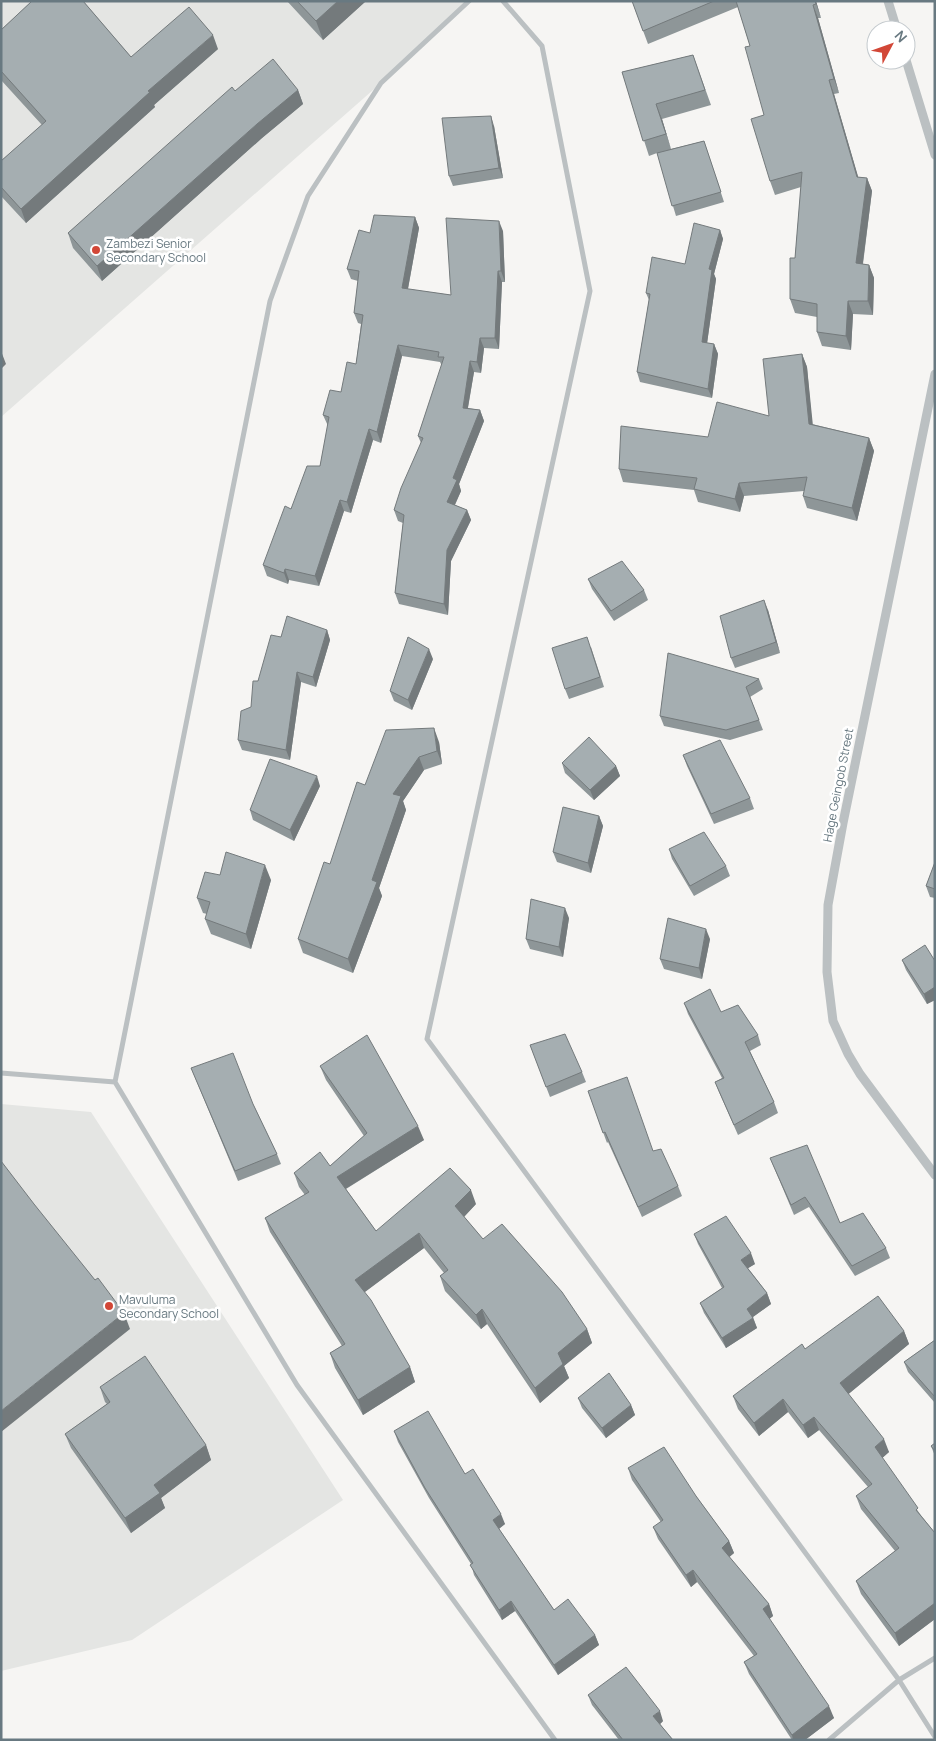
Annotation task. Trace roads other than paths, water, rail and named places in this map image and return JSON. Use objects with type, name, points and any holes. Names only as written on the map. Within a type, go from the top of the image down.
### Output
[{"type":"street","points":[[469,1],[381,83],[308,196],[270,301],[116,1082],[297,1385],[555,1740]]},
{"type":"street","points":[[503,1],[542,46],[590,291],[428,1039],[899,1680],[935,1737]]},
{"type":"street","points":[[888,1],[894,20]]},
{"type":"street","points":[[909,70],[935,155]]},
{"type":"street","name":"Hage Geingob Street","points":[[935,374],[828,905],[827,972],[833,1021],[848,1054],[860,1074],[935,1175]]},
{"type":"street","points":[[1,1073],[116,1082]]},
{"type":"street","points":[[829,1740],[899,1680],[935,1658]]},
{"type":"place","name":"Zambezi Senior Secondary School","points":[[96,250]]},
{"type":"place","name":"Mavuluma Secondary School","points":[[109,1306]]}]
